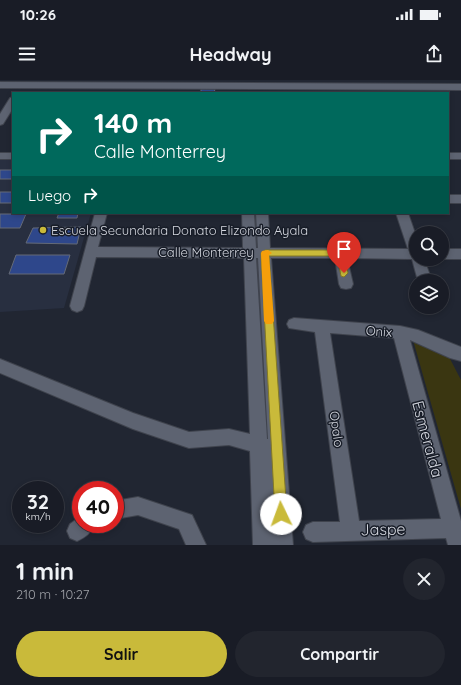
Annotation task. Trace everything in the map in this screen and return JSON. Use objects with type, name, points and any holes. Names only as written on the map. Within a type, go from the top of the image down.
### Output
[{"type":"street","points":[[0,85],[85,89],[134,86],[461,87]]},
{"type":"street","points":[[0,122],[12,102]]},
{"type":"street","points":[[0,156],[12,156]]},
{"type":"street","points":[[449,156],[461,156]]},
{"type":"street","points":[[449,199],[461,199]]},
{"type":"street","points":[[77,306],[101,214]]},
{"type":"street","points":[[248,214],[263,545]]},
{"type":"street","points":[[262,214],[283,545]]},
{"type":"street","points":[[402,214],[409,234]]},
{"type":"street","name":"Calle Monterrey","points":[[91,252],[409,254]]},
{"type":"street","points":[[340,253],[346,284]]},
{"type":"street","points":[[449,254],[461,254]]},
{"type":"street","name":"Onix","points":[[294,324],[322,328],[400,332],[418,336],[459,357]]},
{"type":"street","name":"Opalo","points":[[322,328],[351,530]]},
{"type":"street","name":"Esmeralda","points":[[400,332],[455,536]]},
{"type":"street","points":[[0,366],[133,421],[189,440],[229,437],[276,449]]},
{"type":"street","points":[[124,508],[138,506],[185,522],[196,545]]},
{"type":"street","name":"Jaspe","points":[[313,532],[351,530],[455,536]]},
{"type":"shaded area","name":"Escuela Secundaria Donato Elizondo Ayala","points":[[0,160],[12,160],[12,214],[91,214],[64,308],[0,312]]},
{"type":"shaded area","points":[[413,340],[448,355],[461,380],[461,509]]},
{"type":"building","points":[[201,89],[215,89],[214,92],[201,92]]},
{"type":"building","points":[[0,170],[12,170],[12,179],[0,179]]},
{"type":"building","points":[[0,192],[12,192],[12,203],[0,203]]},
{"type":"building","points":[[0,214],[26,214],[20,228],[0,228]]},
{"type":"building","points":[[59,214],[78,214],[77,218],[57,218]]},
{"type":"building","points":[[81,227],[77,244],[26,243],[33,228]]},
{"type":"building","points":[[16,255],[70,255],[64,274],[9,274]]},
{"type":"slow traffic","points":[[268,253],[265,253],[269,321]]},
{"type":"place","name":"Escuela Secundaria Donato Elizondo Ayala","points":[[43,230]]},
{"type":"route","points":[[281,514],[265,253],[340,253],[344,273]]}]
